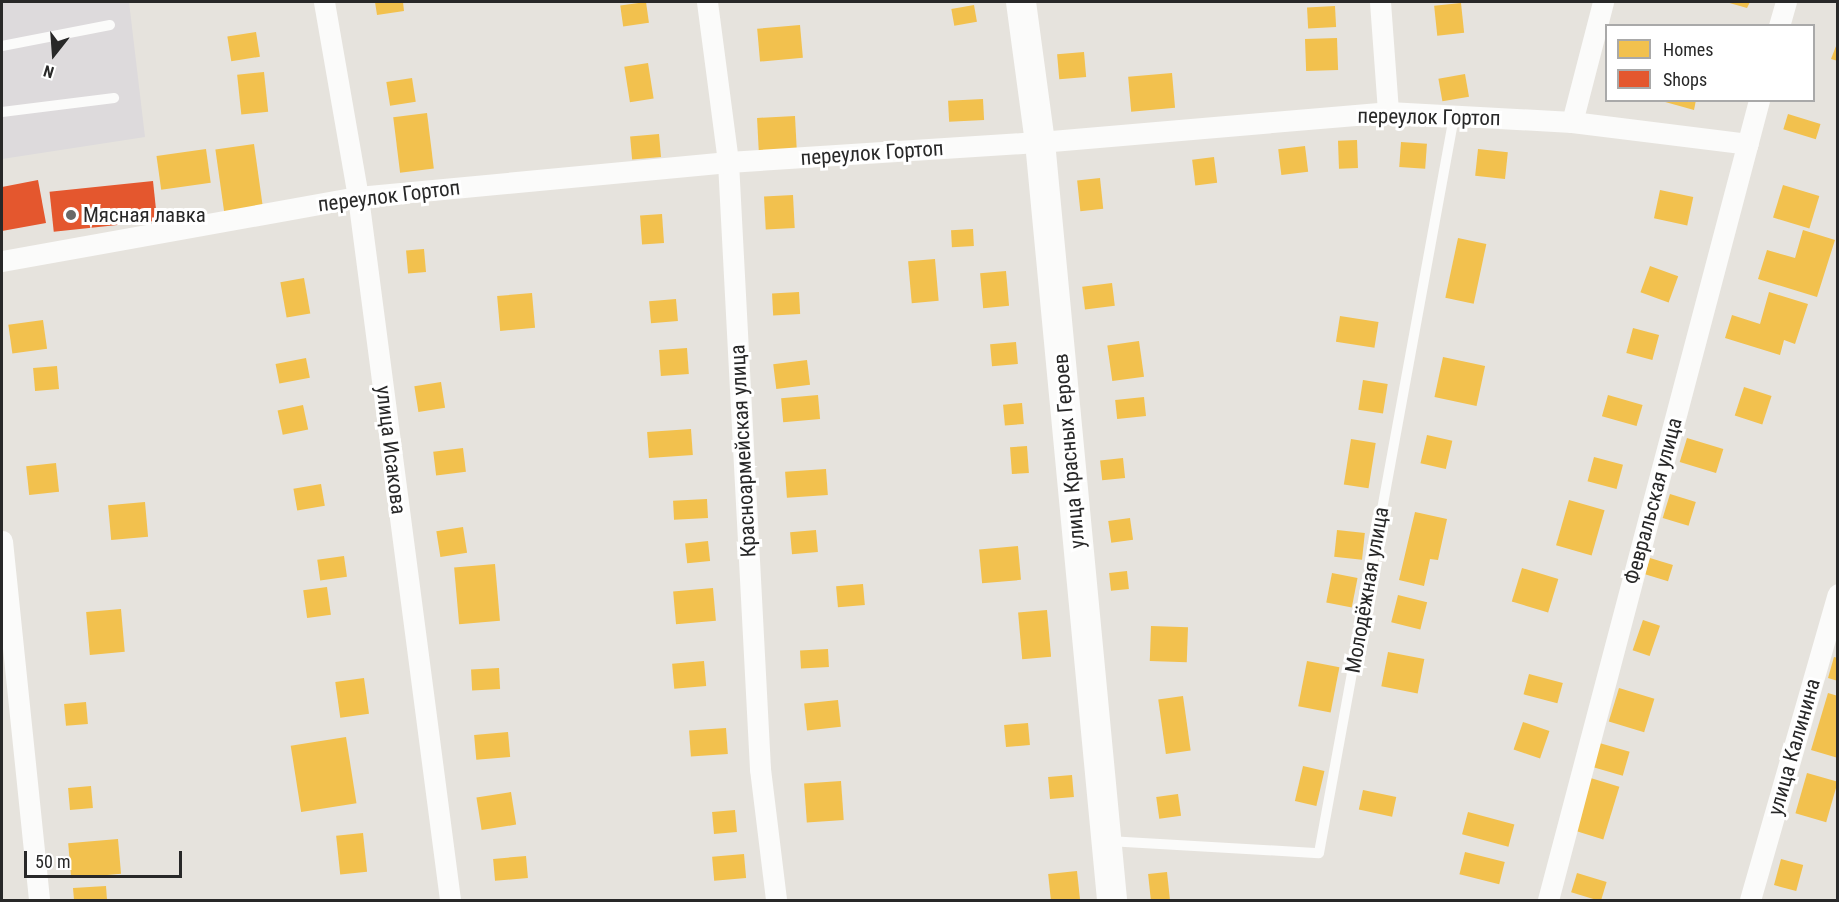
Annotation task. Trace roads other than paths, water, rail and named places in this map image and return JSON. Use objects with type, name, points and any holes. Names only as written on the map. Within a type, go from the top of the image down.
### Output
[{"type":"main road","name":"улица Красных Героев","points":[[1021,2],[1040,142],[1112,900]]},
{"type":"street","name":"улица Исакова","points":[[324,2],[358,197],[450,900]]},
{"type":"street","name":"Красноармейская улица","points":[[707,2],[728,162],[760,769],[776,900]]},
{"type":"street","points":[[1380,2],[1388,112]]},
{"type":"street","points":[[1572,122],[1603,2]]},
{"type":"street","points":[[1780,24],[1786,2]]},
{"type":"street","name":"Февральская улица","points":[[1548,900],[1758,102]]},
{"type":"street","name":"переулок Гортоп","points":[[2,261],[358,197],[728,162],[1040,142],[1388,112],[1572,122],[1748,144]]},
{"type":"street","points":[[2,541],[39,900]]},
{"type":"street","name":"улица Калинина","points":[[1750,900],[1838,594]]},
{"type":"lane","points":[[2,46],[110,25]]},
{"type":"lane","points":[[2,112],[114,98]]},
{"type":"lane","name":"Молодёжная улица","points":[[1106,841],[1319,853],[1454,117]]},
{"type":"place","name":"Мясная лавка","points":[[71,215]]}]
